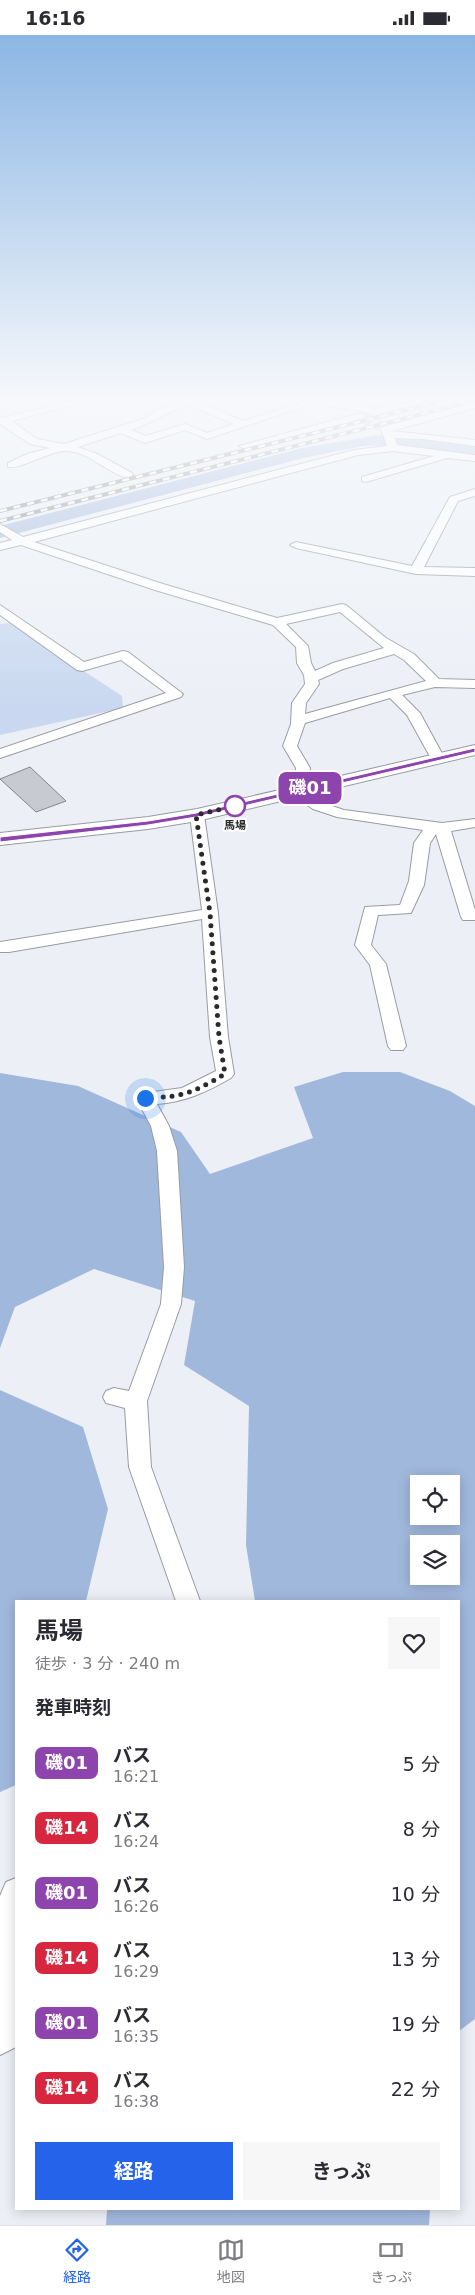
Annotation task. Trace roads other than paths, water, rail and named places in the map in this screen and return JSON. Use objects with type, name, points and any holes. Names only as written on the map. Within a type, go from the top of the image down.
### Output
[{"type":"street","points":[[0,547],[164,503]]},
{"type":"street","points":[[416,570],[452,503]]},
{"type":"street","points":[[0,527],[21,541],[159,587],[277,622],[302,646],[304,663],[312,684],[299,703],[298,721],[290,746],[303,768],[298,791]]},
{"type":"street","points":[[296,545],[416,570],[475,572]]},
{"type":"street","points":[[0,609],[24,629],[34,632],[82,667],[123,655],[176,694],[0,754]]},
{"type":"street","points":[[277,622],[342,609],[381,641],[409,657],[435,683]]},
{"type":"street","points":[[311,678],[338,666],[395,649]]},
{"type":"street","points":[[298,721],[392,693],[435,683],[475,684]]},
{"type":"street","points":[[392,693],[413,713],[438,759]]},
{"type":"street","points":[[0,839],[148,823],[196,815],[475,750]]},
{"type":"street","points":[[298,791],[318,805],[342,814],[439,827],[475,823]]},
{"type":"street","points":[[188,1600],[140,1467],[125,1399],[171,1304],[174,1267],[167,1151],[160,1127],[145,1098],[174,1097],[195,1092],[225,1074],[219,1037],[210,913],[196,815]]},
{"type":"street","points":[[439,827],[469,917]]},
{"type":"street","points":[[397,1046],[378,964],[363,945],[371,910],[405,910],[418,878],[422,840],[425,834],[439,827]]},
{"type":"street","points":[[0,947],[210,913]]},
{"type":"street","points":[[0,2040],[11,2034],[12,2006],[1,1955],[15,1894]]},
{"type":"waterway","points":[[0,532],[110,503]]},
{"type":"railway","points":[[0,511],[31,503]]},
{"type":"railway","points":[[0,521],[70,503]]},
{"type":"place","name":"馬場","points":[[235,806]]}]
